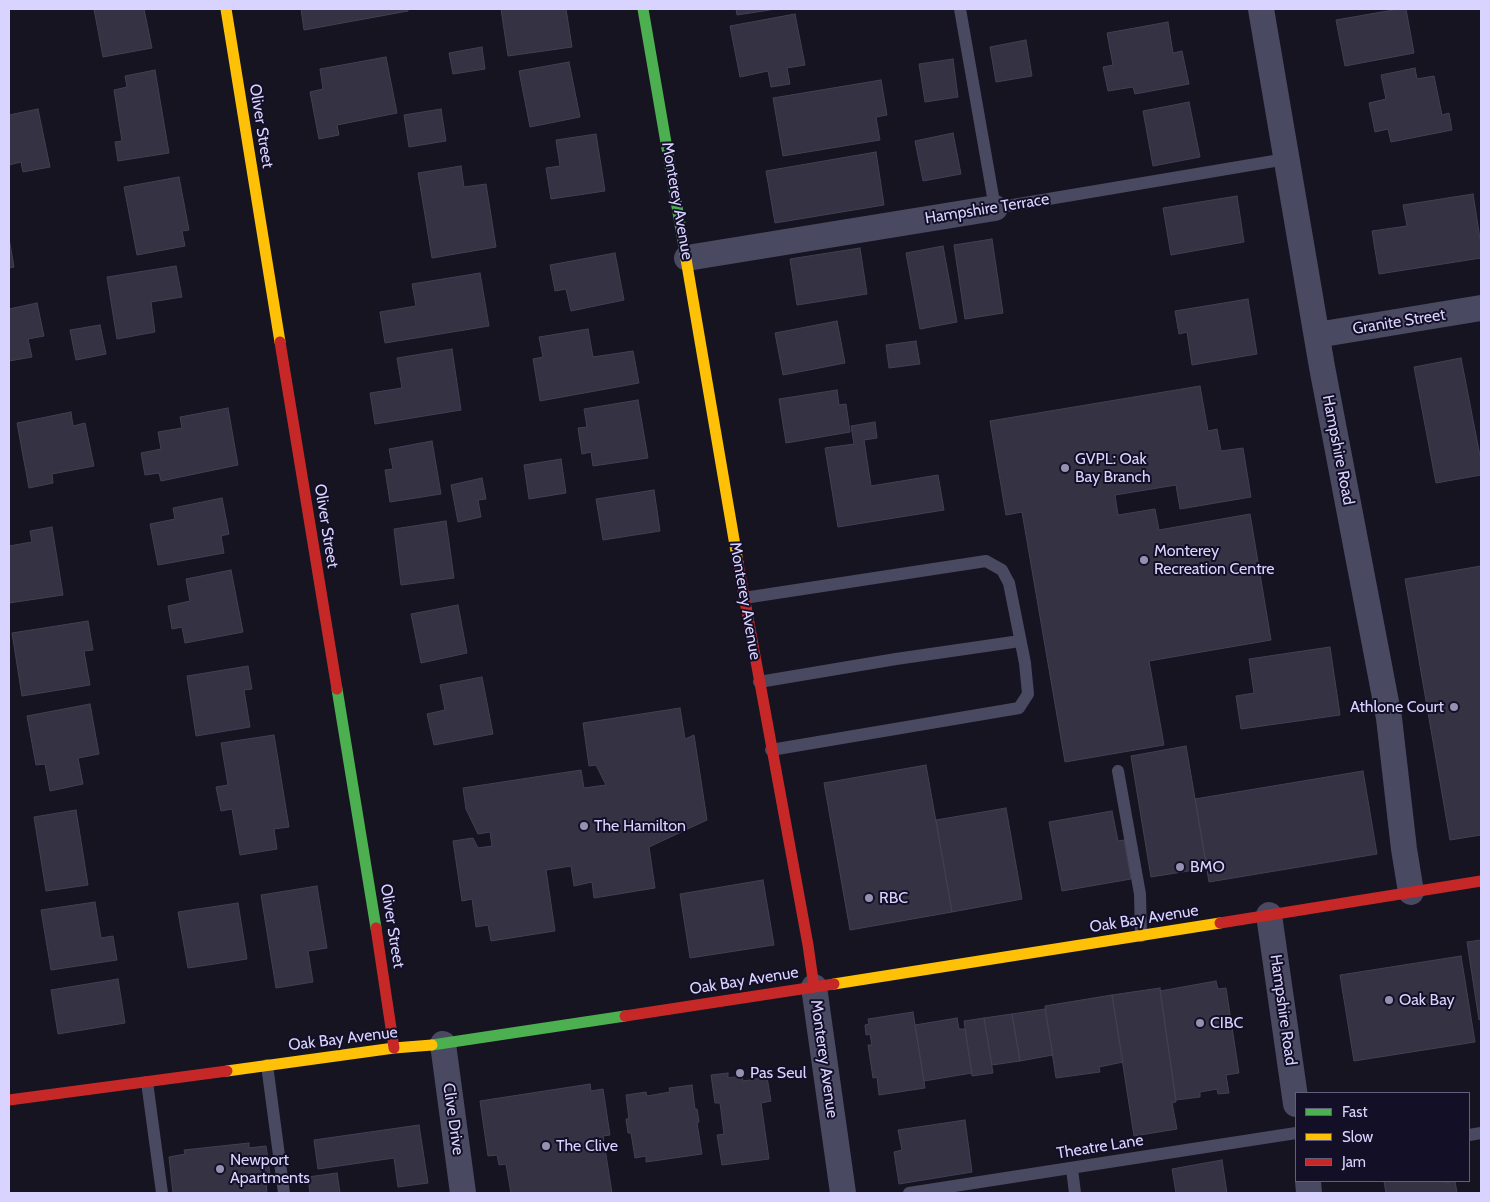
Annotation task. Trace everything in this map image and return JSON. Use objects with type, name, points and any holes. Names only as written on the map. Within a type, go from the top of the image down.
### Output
[{"type":"street","name":"Oliver Street","points":[[226,9],[394,1048]]},
{"type":"street","name":"Monterey Avenue","points":[[643,9],[744,598],[808,945],[843,1193]]},
{"type":"street","name":"Hampshire Road","points":[[1261,9],[1317,335],[1389,718],[1404,849],[1411,892]]},
{"type":"street","name":"Hampshire Terrace","points":[[687,258],[995,208]]},
{"type":"street","name":"Granite Street","points":[[1317,335],[1481,308]]},
{"type":"street","name":"Oak Bay Avenue","points":[[9,1100],[394,1048],[444,1044],[1141,936],[1481,881]]},
{"type":"street","name":"Hampshire Road","points":[[1269,915],[1295,1097]]},
{"type":"street","name":"Clive Drive","points":[[444,1044],[463,1193]]},
{"type":"lane","points":[[960,9],[995,208]]},
{"type":"lane","name":"Hampshire Terrace","points":[[995,208],[1286,159]]},
{"type":"lane","points":[[744,598],[986,561],[1002,570],[1009,583],[1025,663],[1028,694],[1019,708],[771,750]]},
{"type":"lane","points":[[759,682],[896,658],[1020,641]]},
{"type":"lane","points":[[1118,771],[1140,894],[1141,936]]},
{"type":"lane","points":[[267,1065],[284,1193]]},
{"type":"lane","points":[[147,1082],[162,1193]]},
{"type":"lane","name":"Theatre Lane","points":[[909,1193],[1295,1133]]},
{"type":"lane","points":[[1072,1169],[1075,1193]]},
{"type":"building","points":[[94,9],[144,9],[152,48],[103,57]]},
{"type":"building","points":[[301,9],[408,9],[408,11],[304,30]]},
{"type":"building","points":[[501,9],[566,9],[572,47],[508,56]]},
{"type":"building","points":[[736,9],[776,9],[737,15]]},
{"type":"building","points":[[1406,9],[1414,53],[1345,66],[1336,20]]},
{"type":"building","points":[[795,14],[805,65],[787,68],[790,84],[771,87],[768,71],[740,77],[730,26]]},
{"type":"building","points":[[1168,22],[1173,53],[1182,51],[1189,84],[1135,94],[1133,87],[1108,91],[1103,67],[1113,65],[1107,33]]},
{"type":"building","points":[[1026,40],[1032,76],[996,82],[990,47]]},
{"type":"building","points":[[482,47],[485,69],[453,74],[449,53]]},
{"type":"building","points":[[386,57],[397,113],[337,125],[339,135],[319,139],[310,92],[323,89],[320,69]]},
{"type":"building","points":[[953,59],[958,97],[925,102],[919,64]]},
{"type":"building","points":[[569,62],[580,117],[530,127],[519,71]]},
{"type":"building","points":[[1415,68],[1417,79],[1434,76],[1442,115],[1449,113],[1452,130],[1391,142],[1388,129],[1375,132],[1369,103],[1386,99],[1381,75]]},
{"type":"building","points":[[155,70],[169,153],[118,161],[115,142],[122,141],[114,90],[127,87],[125,76]]},
{"type":"building","points":[[881,80],[887,115],[876,117],[880,140],[783,156],[773,98]]},
{"type":"building","points":[[1189,102],[1200,157],[1153,166],[1143,111]]},
{"type":"building","points":[[38,109],[50,167],[23,172],[21,162],[9,165],[9,115]]},
{"type":"building","points":[[441,109],[446,141],[409,147],[404,115]]},
{"type":"building","points":[[953,133],[961,174],[923,181],[915,141]]},
{"type":"building","points":[[596,134],[605,191],[551,199],[546,168],[560,166],[556,140]]},
{"type":"building","points":[[876,152],[884,205],[775,223],[766,171]]},
{"type":"building","points":[[461,166],[464,187],[486,184],[496,247],[432,258],[418,173]]},
{"type":"building","points":[[179,177],[189,230],[182,231],[185,246],[137,255],[124,187]]},
{"type":"building","points":[[1473,194],[1481,245],[1481,258],[1379,274],[1372,231],[1407,226],[1403,205]]},
{"type":"building","points":[[1237,196],[1244,242],[1171,255],[1163,208]]},
{"type":"building","points":[[9,238],[14,267],[9,268]]},
{"type":"building","points":[[992,239],[1003,313],[965,319],[954,245]]},
{"type":"building","points":[[943,246],[957,322],[920,329],[906,253]]},
{"type":"building","points":[[860,248],[867,294],[797,305],[790,259]]},
{"type":"building","points":[[615,253],[624,300],[571,311],[566,289],[555,291],[550,265]]},
{"type":"building","points":[[176,266],[182,297],[151,302],[155,332],[117,339],[107,277]]},
{"type":"building","points":[[480,273],[489,326],[385,343],[380,312],[416,306],[412,284]]},
{"type":"building","points":[[1248,299],[1257,354],[1192,365],[1187,332],[1179,334],[1175,311]]},
{"type":"building","points":[[37,303],[44,336],[28,339],[32,357],[9,361],[9,309]]},
{"type":"building","points":[[837,321],[845,363],[783,375],[775,333]]},
{"type":"building","points":[[100,325],[106,354],[76,360],[70,330]]},
{"type":"building","points":[[588,329],[593,357],[633,351],[639,383],[540,401],[533,359],[543,357],[539,337]]},
{"type":"building","points":[[916,341],[920,364],[889,368],[886,345]]},
{"type":"building","points":[[452,349],[461,410],[375,424],[370,393],[402,388],[397,358]]},
{"type":"building","points":[[1461,358],[1481,461],[1481,475],[1436,483],[1414,367]]},
{"type":"building","name":"Monterey Recreation Centre","points":[[1200,386],[1208,431],[1217,429],[1221,451],[1243,448],[1251,497],[1180,509],[1176,485],[1115,495],[1118,515],[1155,509],[1159,530],[1250,514],[1271,640],[1149,661],[1164,745],[1065,762],[1022,512],[1006,515],[990,421]]},
{"type":"building","points":[[837,390],[839,405],[846,404],[850,432],[786,443],[779,399]]},
{"type":"building","points":[[638,400],[648,458],[593,466],[591,452],[582,454],[578,428],[587,427],[584,409]]},
{"type":"building","points":[[228,408],[238,465],[161,481],[159,473],[145,475],[141,453],[161,449],[158,432],[182,428],[180,417]]},
{"type":"building","points":[[71,412],[73,426],[85,423],[94,466],[52,474],[53,483],[29,488],[17,423]]},
{"type":"building","points":[[875,422],[877,438],[864,440],[871,486],[938,475],[944,510],[838,527],[825,448],[854,444],[851,426]]},
{"type":"building","points":[[432,441],[441,494],[390,502],[385,470],[393,469],[389,449]]},
{"type":"building","points":[[561,459],[566,493],[529,499],[524,465]]},
{"type":"building","points":[[482,478],[486,499],[478,500],[481,517],[458,522],[451,485]]},
{"type":"building","points":[[654,490],[660,531],[603,540],[596,499]]},
{"type":"building","points":[[222,498],[229,534],[221,536],[224,553],[158,565],[150,524],[175,519],[173,508]]},
{"type":"building","points":[[446,521],[454,578],[401,585],[394,529]]},
{"type":"building","points":[[52,527],[63,595],[9,603],[9,546],[32,542],[30,531]]},
{"type":"building","name":"Athlone Court","points":[[1481,566],[1481,835],[1450,840],[1405,579]]},
{"type":"building","points":[[231,570],[243,632],[185,643],[182,627],[172,629],[168,606],[190,601],[186,579]]},
{"type":"building","points":[[458,605],[467,653],[421,663],[411,614]]},
{"type":"building","points":[[88,621],[93,650],[84,651],[90,685],[22,696],[12,633]]},
{"type":"building","points":[[1330,647],[1340,715],[1241,729],[1236,696],[1254,693],[1249,659]]},
{"type":"building","points":[[248,666],[252,689],[244,690],[250,727],[196,736],[187,676]]},
{"type":"building","points":[[482,677],[493,734],[434,745],[427,714],[445,710],[440,685]]},
{"type":"building","points":[[90,704],[99,754],[78,758],[83,784],[50,791],[45,764],[36,765],[27,716]]},
{"type":"building","name":"The Hamilton","points":[[680,708],[685,739],[694,735],[707,820],[649,847],[655,888],[594,898],[592,882],[574,886],[571,866],[546,870],[555,931],[491,941],[488,925],[476,927],[472,899],[462,901],[453,841],[473,838],[478,848],[492,846],[490,832],[478,834],[466,809],[463,788],[581,770],[584,788],[606,785],[596,765],[589,766],[583,723]]},
{"type":"building","points":[[274,735],[289,827],[274,829],[277,849],[240,855],[232,809],[221,811],[216,787],[228,785],[221,743]]},
{"type":"building","points":[[1186,746],[1207,868],[1151,877],[1131,756]]},
{"type":"building","points":[[926,765],[952,912],[850,930],[824,783]]},
{"type":"building","points":[[1363,771],[1377,854],[1209,882],[1195,799]]},
{"type":"building","points":[[1006,808],[1022,899],[952,912],[936,820]]},
{"type":"building","points":[[76,810],[88,885],[46,891],[34,817]]},
{"type":"building","points":[[1112,811],[1118,841],[1124,840],[1131,879],[1062,891],[1049,822]]},
{"type":"building","points":[[763,880],[774,945],[690,958],[680,894]]},
{"type":"building","points":[[317,886],[327,948],[308,951],[313,982],[276,988],[261,895]]},
{"type":"building","points":[[95,902],[101,938],[113,936],[117,960],[51,970],[41,910]]},
{"type":"building","points":[[238,903],[247,959],[188,968],[178,912]]},
{"type":"building","points":[[1481,940],[1481,1019],[1479,1020],[1467,942]]},
{"type":"building","points":[[1461,956],[1475,1042],[1354,1061],[1340,975]]},
{"type":"building","points":[[118,979],[125,1023],[58,1034],[51,990]]},
{"type":"building","points":[[1216,981],[1218,989],[1226,988],[1239,1073],[1226,1075],[1229,1093],[1218,1094],[1217,1089],[1200,1092],[1200,1097],[1176,1100],[1160,991]]},
{"type":"building","points":[[1160,988],[1176,1102],[1172,1103],[1177,1129],[1134,1136],[1112,995]]},
{"type":"building","points":[[1112,995],[1123,1062],[1099,1067],[1100,1072],[1056,1078],[1045,1006]]},
{"type":"building","points":[[1045,1009],[1053,1055],[1020,1061],[1012,1014]]},
{"type":"building","points":[[913,1012],[925,1088],[879,1095],[877,1077],[873,1078],[868,1045],[872,1045],[870,1034],[866,1035],[865,1025],[869,1024],[868,1019]]},
{"type":"building","points":[[1012,1014],[1020,1061],[992,1065],[984,1018]]},
{"type":"building","points":[[957,1018],[959,1029],[965,1029],[972,1073],[924,1081],[915,1025]]},
{"type":"building","points":[[984,1018],[993,1073],[972,1076],[964,1021]]},
{"type":"building","points":[[728,1073],[728,1078],[742,1076],[743,1081],[767,1077],[771,1101],[761,1103],[769,1159],[722,1165],[717,1135],[724,1134],[720,1103],[715,1103],[711,1075]]},
{"type":"building","name":"The Clive","points":[[590,1084],[591,1091],[603,1089],[610,1135],[603,1136],[612,1193],[511,1193],[506,1164],[499,1165],[497,1155],[488,1156],[480,1101]]},
{"type":"building","points":[[692,1085],[695,1109],[697,1109],[699,1122],[697,1123],[702,1154],[646,1162],[646,1156],[635,1158],[631,1133],[628,1133],[626,1119],[629,1119],[626,1095],[646,1092],[647,1096],[670,1092],[669,1088]]},
{"type":"building","points":[[965,1120],[972,1172],[899,1184],[894,1152],[902,1150],[898,1130]]},
{"type":"building","points":[[419,1125],[428,1183],[398,1187],[394,1158],[318,1169],[314,1140]]},
{"type":"building","name":"Newport Apartments","points":[[249,1143],[249,1148],[266,1146],[271,1181],[266,1182],[267,1193],[173,1193],[169,1157],[185,1154],[184,1150]]},
{"type":"building","points":[[1222,1160],[1227,1193],[1176,1193],[1172,1169]]},
{"type":"building","points":[[337,1173],[340,1193],[310,1193],[308,1177]]},
{"type":"building","points":[[1384,1182],[1455,1182],[1457,1193],[1386,1193]]},
{"type":"traffic: fast","points":[[643,9],[686,259]]},
{"type":"traffic: fast","points":[[337,689],[376,928]]},
{"type":"traffic: fast","points":[[432,1045],[625,1016]]},
{"type":"traffic: slow","points":[[226,9],[280,342]]},
{"type":"traffic: slow","points":[[686,259],[738,563]]},
{"type":"traffic: slow","points":[[834,984],[1220,923]]},
{"type":"traffic: slow","points":[[227,1071],[394,1048],[432,1045]]},
{"type":"traffic: jam","points":[[280,342],[337,689]]},
{"type":"traffic: jam","points":[[738,563],[808,945],[814,987]]},
{"type":"traffic: jam","points":[[1220,923],[1481,881]]},
{"type":"traffic: jam","points":[[376,928],[394,1048]]},
{"type":"traffic: jam","points":[[625,1016],[834,984]]},
{"type":"traffic: jam","points":[[9,1100],[227,1071]]},
{"type":"place","name":"GVPL: Oak Bay Branch","points":[[1065,468]]},
{"type":"place","name":"Monterey Recreation Centre","points":[[1144,560]]},
{"type":"place","name":"Athlone Court","points":[[1454,707]]},
{"type":"place","name":"The Hamilton","points":[[584,826]]},
{"type":"place","name":"BMO","points":[[1180,867]]},
{"type":"place","name":"RBC","points":[[869,898]]},
{"type":"place","name":"Oak Bay","points":[[1389,1000]]},
{"type":"place","name":"CIBC","points":[[1200,1023]]},
{"type":"place","name":"Pas Seul","points":[[740,1073]]},
{"type":"place","name":"The Clive","points":[[546,1146]]},
{"type":"place","name":"Newport Apartments","points":[[220,1169]]}]
